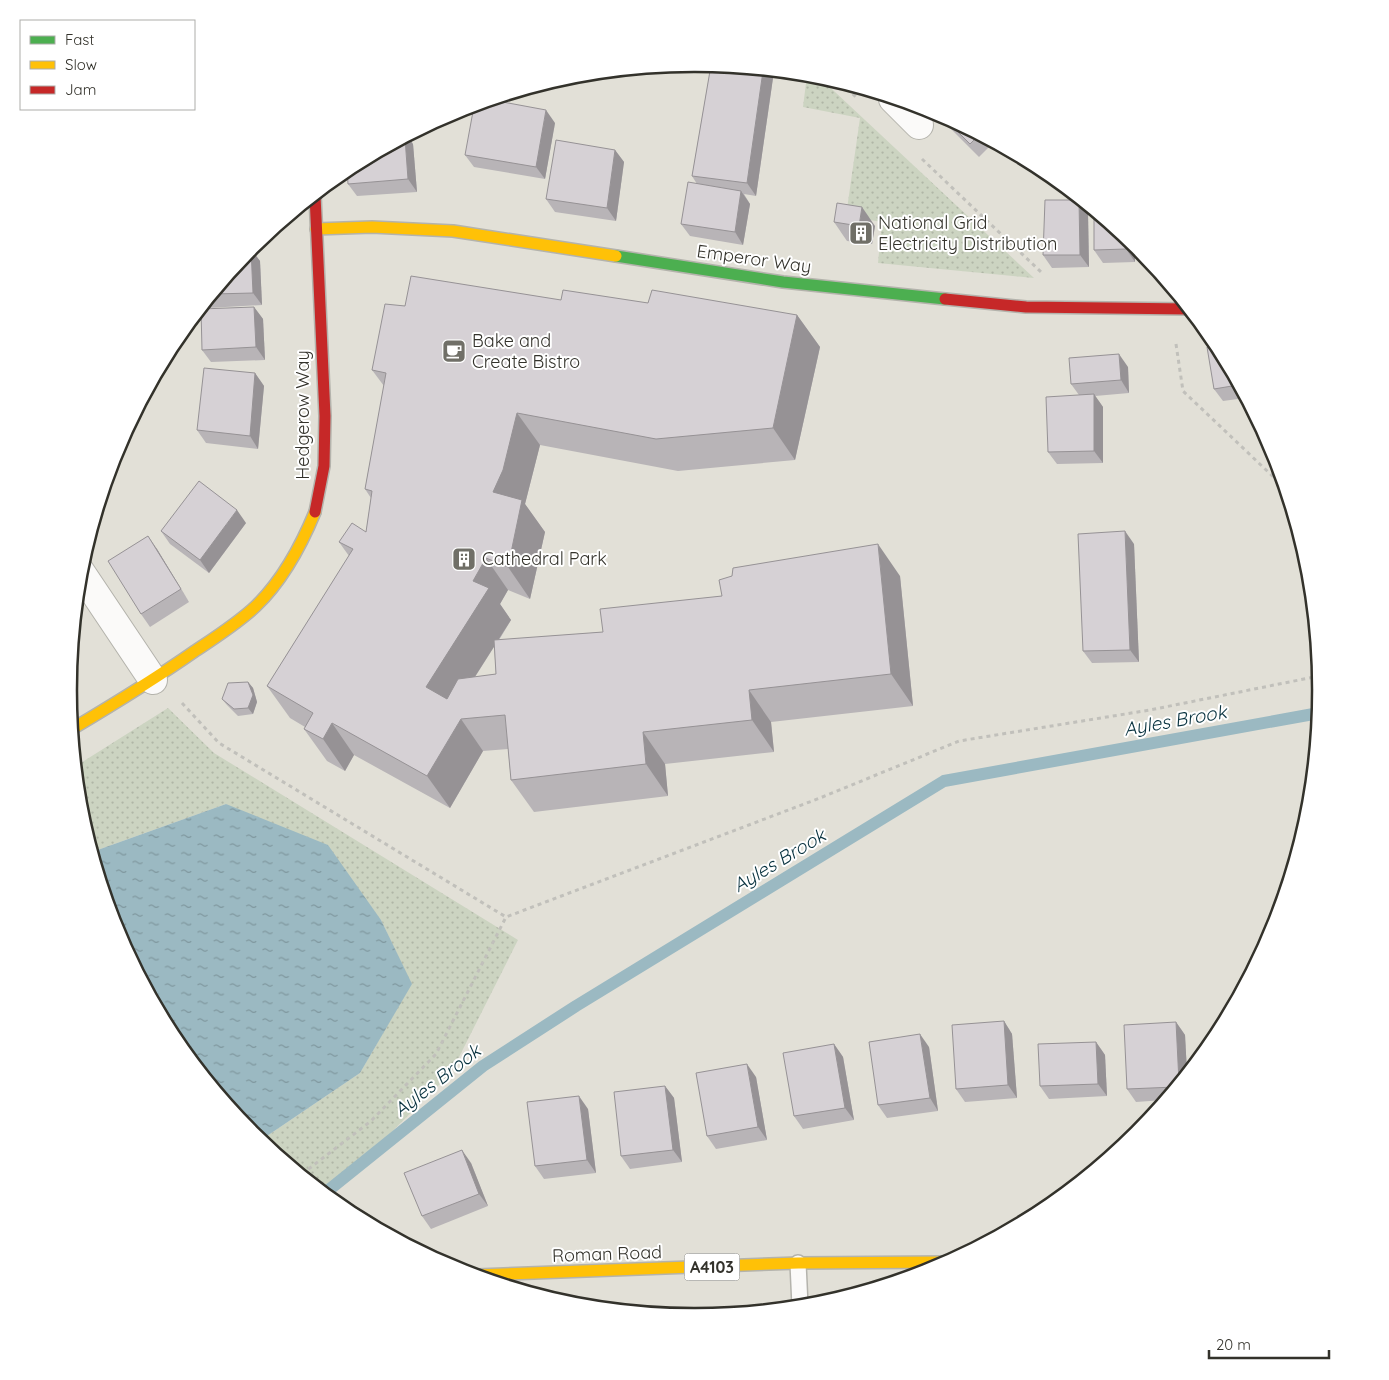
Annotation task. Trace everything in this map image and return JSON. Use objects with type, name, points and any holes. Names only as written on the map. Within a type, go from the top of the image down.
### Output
[{"type":"street","points":[[904,109],[919,125]]},
{"type":"street","name":"Hedgerow Way","points":[[78,725],[153,680],[222,633],[257,604],[284,572],[303,542],[317,507],[324,466],[325,416],[315,203]]},
{"type":"street","name":"Emperor Way","points":[[316,229],[372,227],[453,231],[783,282],[1026,307],[1091,309],[1179,308]]},
{"type":"street","points":[[87,581],[153,680]]},
{"type":"street","name":"Roman Road","points":[[497,1275],[798,1263],[926,1262]]},
{"type":"lane","points":[[798,1263],[800,1298]]},
{"type":"path","points":[[307,1170],[371,1121],[436,1054],[506,916],[820,798],[959,741],[1150,710],[1312,677]]},
{"type":"path","points":[[182,702],[219,743],[506,916]]},
{"type":"green space","points":[[806,83],[831,88],[1034,278],[878,263],[882,222],[846,216],[860,118],[803,107]]},
{"type":"green space","points":[[168,708],[214,753],[518,940],[451,1073],[333,1190],[287,1154],[267,1136],[360,1073],[411,984],[381,920],[226,804],[98,850],[81,763]]},
{"type":"water","points":[[226,804],[328,845],[381,920],[412,984],[360,1073],[267,1136],[230,1097],[205,1066],[181,1033],[160,999],[124,926],[98,850]]},
{"type":"building","points":[[710,73],[762,77],[747,183],[692,176]]},
{"type":"building","points":[[505,102],[546,110],[536,167],[465,155],[472,114]]},
{"type":"building","points":[[957,131],[974,140],[970,144]]},
{"type":"building","points":[[556,140],[615,150],[607,208],[546,199]]},
{"type":"building","points":[[405,144],[408,179],[348,184],[348,179],[351,177]]},
{"type":"building","points":[[688,182],[741,191],[735,232],[681,224]]},
{"type":"building","points":[[1045,200],[1070,200],[1079,207],[1080,255],[1043,255]]},
{"type":"building","points":[[837,203],[862,207],[859,226],[834,222]]},
{"type":"building","points":[[1094,220],[1126,248],[1126,249],[1094,250]]},
{"type":"building","points":[[251,260],[253,293],[221,294]]},
{"type":"building","name":"Cathedral Park","points":[[411,276],[561,300],[563,290],[648,303],[652,290],[797,315],[773,428],[656,439],[517,413],[503,470],[493,492],[522,500],[508,567],[486,558],[473,581],[489,588],[426,687],[447,699],[458,679],[496,674],[494,640],[603,632],[600,609],[722,596],[719,580],[732,576],[733,568],[878,544],[891,674],[749,690],[752,720],[643,732],[646,764],[511,780],[505,715],[461,719],[427,776],[332,723],[323,739],[304,729],[313,713],[267,686],[353,549],[339,542],[352,523],[366,532],[372,491],[365,489],[386,373],[372,370],[385,304],[405,306]]},
{"type":"building","points":[[254,307],[256,347],[202,350],[201,319],[209,309]]},
{"type":"building","points":[[1208,347],[1232,386],[1214,389]]},
{"type":"building","points":[[1119,354],[1121,380],[1071,384],[1069,358]]},
{"type":"building","points":[[204,368],[255,373],[250,436],[197,430]]},
{"type":"building","points":[[1094,394],[1094,451],[1048,452],[1046,397]]},
{"type":"building","points":[[199,481],[237,510],[200,560],[161,531]]},
{"type":"building","points":[[1125,531],[1130,650],[1083,651],[1078,534]]},
{"type":"building","points":[[148,536],[181,589],[141,614],[108,561]]},
{"type":"building","points":[[248,682],[253,695],[248,708],[234,709],[222,699],[228,683]]},
{"type":"building","points":[[1004,1021],[1008,1085],[956,1089],[952,1025]]},
{"type":"building","points":[[1176,1022],[1179,1073],[1167,1087],[1127,1089],[1124,1025]]},
{"type":"building","points":[[920,1034],[930,1098],[878,1105],[869,1042]]},
{"type":"building","points":[[1096,1042],[1098,1084],[1040,1086],[1038,1044]]},
{"type":"building","points":[[834,1044],[845,1108],[794,1116],[783,1053]]},
{"type":"building","points":[[747,1064],[758,1127],[707,1136],[696,1073]]},
{"type":"building","points":[[665,1086],[673,1150],[621,1156],[614,1092]]},
{"type":"building","points":[[579,1096],[587,1160],[535,1166],[527,1102]]},
{"type":"building","points":[[462,1150],[479,1194],[422,1216],[404,1173]]},
{"type":"waterway","name":"Ayles Brook","points":[[331,1188],[483,1066],[576,1006],[944,781],[1311,714]]},
{"type":"traffic: fast","points":[[616,256],[783,282],[945,299]]},
{"type":"traffic: slow","points":[[316,229],[372,227],[453,231],[616,256]]},
{"type":"traffic: slow","points":[[78,725],[119,701],[227,630],[256,606],[283,574],[304,537],[315,512]]},
{"type":"traffic: slow","points":[[494,1274],[798,1263],[926,1262]]},
{"type":"traffic: jam","points":[[315,203],[325,416],[324,466],[315,512]]},
{"type":"traffic: jam","points":[[945,299],[1026,307],[1180,309]]},
{"type":"place","name":"National Grid Electricity Distribution","points":[[861,233]]},
{"type":"place","name":"Bake and Create Bistro","points":[[454,351]]},
{"type":"place","name":"Cathedral Park","points":[[464,559]]}]
